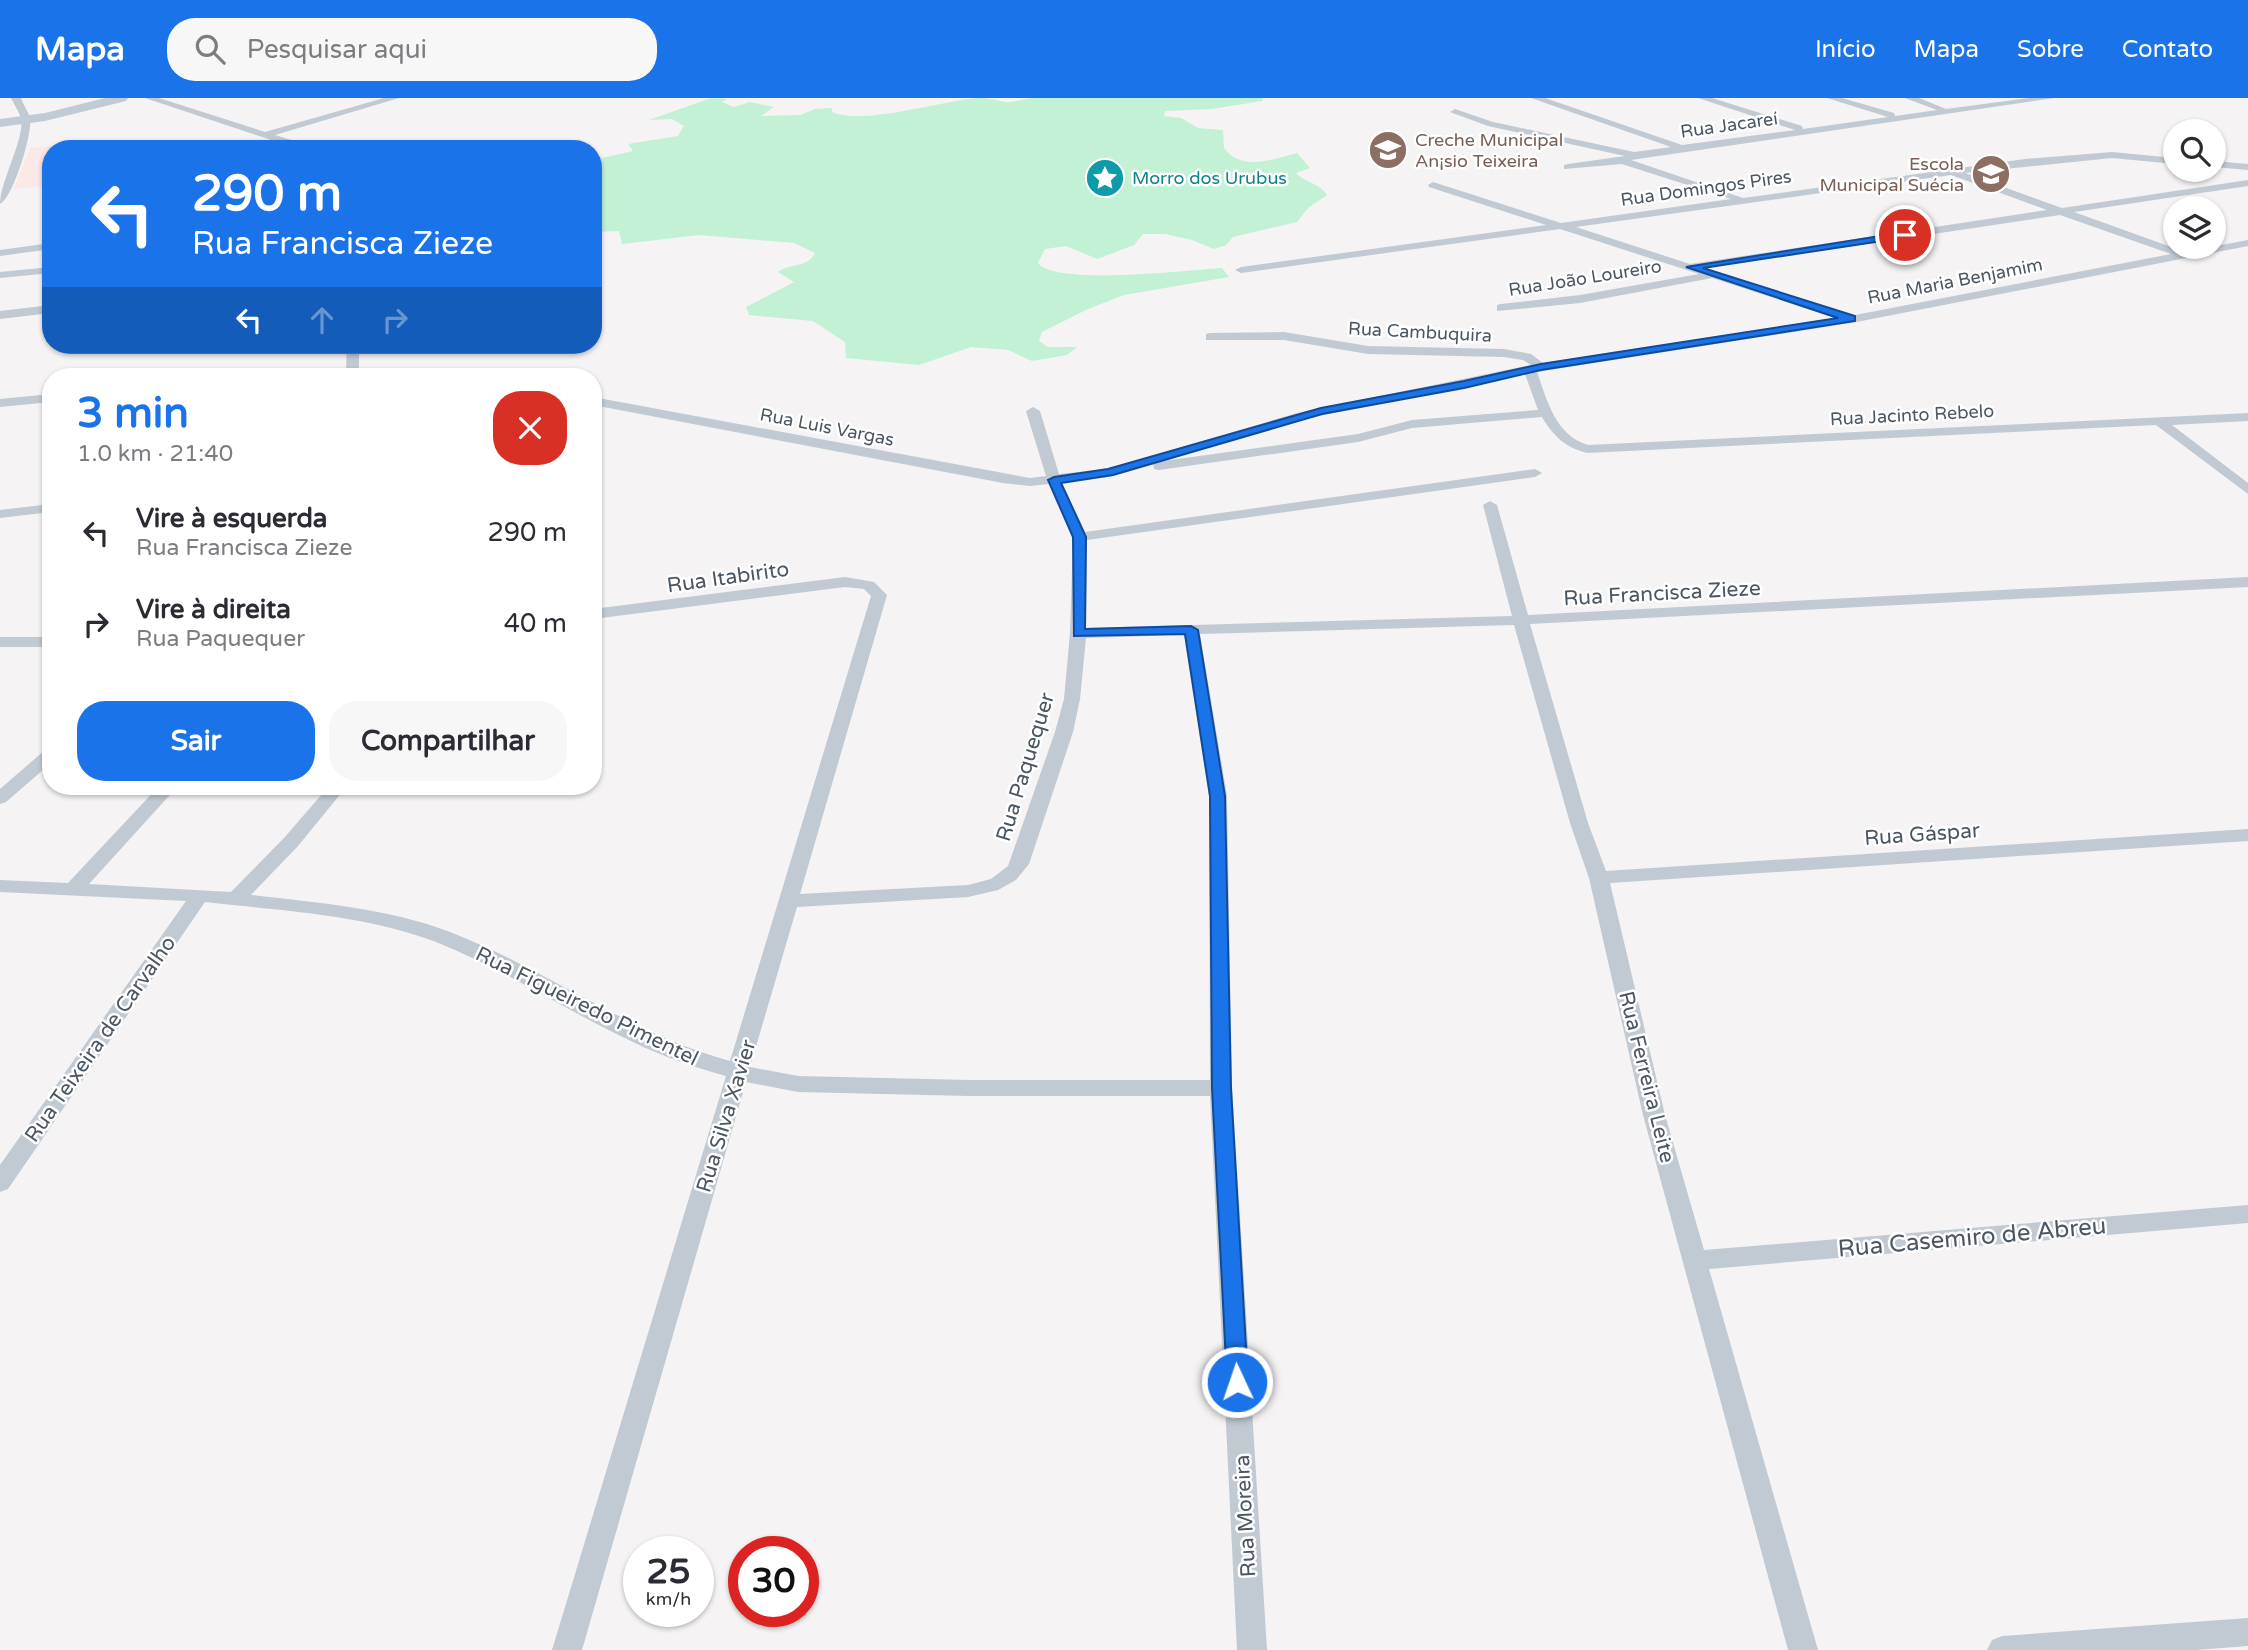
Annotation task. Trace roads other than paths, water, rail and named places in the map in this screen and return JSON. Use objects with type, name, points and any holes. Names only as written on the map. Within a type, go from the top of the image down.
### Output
[{"type":"street","points":[[0,201],[15,169],[26,120],[16,98]]},
{"type":"street","points":[[0,123],[26,120],[121,98]]},
{"type":"street","points":[[150,98],[283,140]]},
{"type":"street","points":[[265,135],[394,98]]},
{"type":"street","points":[[1536,98],[1683,148]]},
{"type":"street","points":[[1703,98],[1807,130]]},
{"type":"street","points":[[1832,98],[1899,117]]},
{"type":"street","points":[[1910,98],[1946,111]]},
{"type":"street","points":[[1960,98],[1981,106]]},
{"type":"street","name":"Rua Jacareí","points":[[1623,161],[1634,155],[2014,100],[2049,98]]},
{"type":"street","points":[[1455,112],[1491,124],[1634,155]]},
{"type":"street","name":"Rua Domingos Pires","points":[[1241,270],[2084,156],[2163,160]]},
{"type":"street","points":[[1568,167],[1594,162],[1623,161],[1746,201]]},
{"type":"street","points":[[2226,165],[2248,167]]},
{"type":"street","points":[[1951,172],[2163,247]]},
{"type":"street","points":[[1690,267],[2248,183]]},
{"type":"street","points":[[1433,185],[1851,318]]},
{"type":"street","name":"Rua Maria Benjamim","points":[[2226,248],[2248,243]]},
{"type":"street","points":[[0,253],[42,247]]},
{"type":"street","points":[[2231,247],[2248,256]]},
{"type":"street","name":"Rua Maria Benjamim","points":[[1054,480],[1109,473],[1297,417],[1536,368],[1851,318],[2163,259]]},
{"type":"street","points":[[0,275],[42,271]]},
{"type":"street","name":"Rua João Loureiro","points":[[1501,308],[1580,299],[1715,275]]},
{"type":"street","points":[[0,315],[42,310]]},
{"type":"street","name":"Rua Cambuquira","points":[[1210,337],[1284,336],[1368,350],[1504,353],[1527,357],[1536,368]]},
{"type":"street","points":[[1109,473],[1358,438],[1412,424],[1547,413],[1536,368]]},
{"type":"street","points":[[0,403],[42,399]]},
{"type":"street","name":"Rua Luis Vargas","points":[[602,403],[1003,479],[1030,482],[1054,480]]},
{"type":"street","name":"Rua Paquequer","points":[[790,901],[968,891],[991,887],[1010,878],[1019,864],[1064,732],[1072,699],[1078,633],[1080,537],[1054,480],[1033,411]]},
{"type":"street","name":"Rua Jacinto Rebelo","points":[[1547,413],[1565,441],[1577,448],[1611,449],[2248,417]]},
{"type":"street","points":[[2160,422],[2248,490]]},
{"type":"street","points":[[1080,537],[1535,473]]},
{"type":"street","name":"Rua Ferreira Leite","points":[[1490,505],[1575,810],[1599,878],[1654,1115],[1697,1260],[1802,1650]]},
{"type":"street","points":[[0,513],[42,509]]},
{"type":"street","name":"Rua Itabirito","points":[[602,613],[845,582],[869,585]]},
{"type":"street","name":"Rua Francisca Zieze","points":[[1078,633],[1522,620],[2248,582]]},
{"type":"street","name":"Rua Silva Xavier","points":[[567,1650],[879,595],[869,585]]},
{"type":"street","name":"Rua Moreira","points":[[1191,630],[1218,796],[1222,1088],[1252,1650]]},
{"type":"street","points":[[0,642],[42,642]]},
{"type":"street","points":[[0,798],[42,762]]},
{"type":"street","points":[[71,891],[161,795]]},
{"type":"street","points":[[236,899],[291,842],[330,795]]},
{"type":"street","name":"Rua Gáspar","points":[[1599,878],[2248,835]]},
{"type":"street","name":"Rua Figueiredo Pimentel","points":[[0,886],[200,895],[364,915],[408,925],[458,944],[569,998],[638,1036],[693,1059],[739,1073],[798,1084],[1222,1088]]},
{"type":"street","name":"Rua Teixeira de Carvalho","points":[[0,1183],[200,895]]},
{"type":"street","name":"Rua Casemiro de Abreu","points":[[1697,1260],[2248,1214]]},
{"type":"street","points":[[2002,1650],[2248,1632]]},
{"type":"place","name":"Creche Municipal An¡sio Teixeira","points":[[1388,150]]},
{"type":"place","name":"Escola Municipal Suécia","points":[[1991,174]]},
{"type":"place","name":"Morro dos Urubus","points":[[1105,178]]}]
